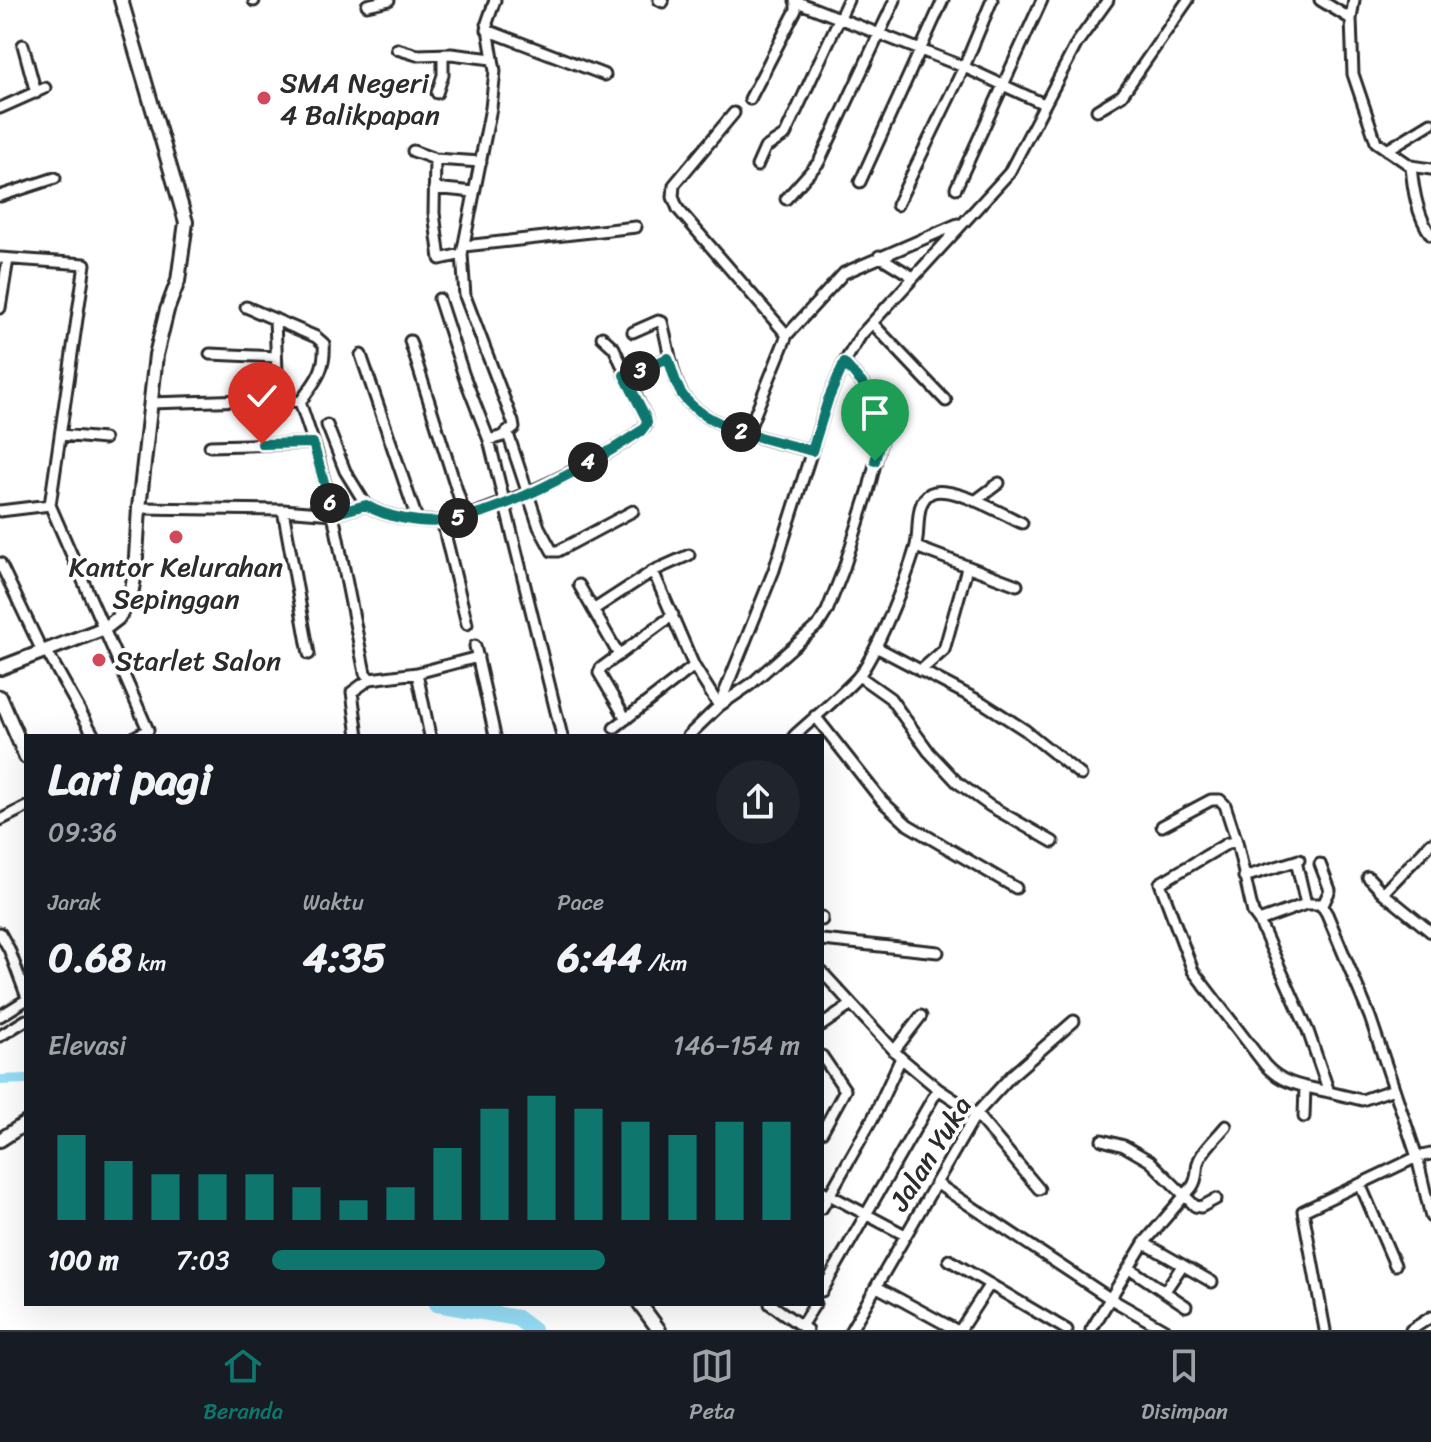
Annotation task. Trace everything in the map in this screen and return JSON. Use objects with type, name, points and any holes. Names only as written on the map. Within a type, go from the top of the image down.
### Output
[{"type":"street","points":[[0,668],[105,628],[118,618],[130,600],[135,573],[156,355],[178,281],[186,222],[121,0]]},
{"type":"street","points":[[367,5],[389,0]]},
{"type":"street","points":[[757,166],[765,148],[785,135],[848,0]]},
{"type":"street","points":[[786,199],[819,162],[895,0]]},
{"type":"street","points":[[860,182],[943,0]]},
{"type":"street","points":[[897,205],[964,67],[992,0]]},
{"type":"street","points":[[956,188],[1042,0]]},
{"type":"street","points":[[719,706],[774,570],[828,400],[844,363],[861,335],[1009,173],[1077,43],[1108,0]]},
{"type":"street","points":[[1097,110],[1122,95],[1188,0]]},
{"type":"street","points":[[1320,0],[1351,19]]},
{"type":"street","points":[[1354,0],[1351,19],[1353,74],[1376,142],[1411,166],[1431,169]]},
{"type":"street","points":[[489,440],[503,436],[514,428],[465,296],[463,250],[488,130],[494,80],[487,30],[493,1]]},
{"type":"street","points":[[750,99],[796,10],[796,1],[964,67],[1044,104]]},
{"type":"street","points":[[487,30],[605,75]]},
{"type":"street","points":[[0,108],[41,90],[23,45]]},
{"type":"street","points":[[397,49],[417,55],[492,59]]},
{"type":"street","points":[[437,93],[446,55]]},
{"type":"street","points":[[734,113],[674,185],[673,197],[678,209],[787,335]]},
{"type":"street","points":[[1387,150],[1431,123]]},
{"type":"street","points":[[413,151],[435,159],[481,162]]},
{"type":"street","points":[[435,159],[434,213],[440,259],[463,250],[636,227]]},
{"type":"street","points":[[1411,166],[1424,226],[1431,235]]},
{"type":"street","points":[[0,196],[55,178]]},
{"type":"street","points":[[434,188],[474,192]]},
{"type":"street","points":[[747,434],[787,335],[844,273],[965,221]]},
{"type":"street","points":[[879,256],[913,277]]},
{"type":"street","points":[[0,308],[4,258],[85,264],[50,505],[150,733]]},
{"type":"street","points":[[439,299],[489,440],[562,734]]},
{"type":"street","points":[[246,307],[316,337],[324,344],[325,360],[321,375],[300,402]]},
{"type":"street","points":[[275,319],[278,399]]},
{"type":"street","points":[[633,332],[662,322],[668,358],[680,391],[711,419],[747,434],[812,451]]},
{"type":"street","points":[[873,324],[946,401]]},
{"type":"street","points":[[327,425],[345,471],[364,505],[377,512],[417,519],[442,521],[465,516],[528,493],[630,438],[646,425],[646,418],[614,348],[602,337]]},
{"type":"street","points":[[410,341],[465,516]]},
{"type":"street","points":[[210,354],[276,357]]},
{"type":"street","points":[[361,355],[417,519]]},
{"type":"street","points":[[624,375],[668,358]]},
{"type":"street","points":[[690,734],[719,706],[751,684],[819,624],[844,568],[868,492],[888,412],[844,363]]},
{"type":"street","points":[[150,403],[278,399],[300,402]]},
{"type":"street","points":[[300,402],[333,514],[365,673],[370,679]]},
{"type":"street","points":[[507,431],[544,540],[552,551],[558,551],[633,511]]},
{"type":"street","points":[[61,435],[104,439]]},
{"type":"street","points":[[210,446],[313,443]]},
{"type":"street","points":[[975,501],[999,483]]},
{"type":"street","points":[[796,734],[859,676],[876,647],[916,547],[921,503],[926,495],[936,491],[975,501],[1022,523]]},
{"type":"street","points":[[0,511],[50,505]]},
{"type":"street","points":[[139,508],[283,510],[333,514],[364,505]]},
{"type":"street","points":[[283,510],[309,654]]},
{"type":"street","points":[[442,521],[467,624]]},
{"type":"street","points":[[916,547],[1017,585]]},
{"type":"street","points":[[593,610],[653,571],[689,555]]},
{"type":"street","points":[[0,563],[44,650],[93,734]]},
{"type":"street","points":[[920,671],[944,650],[967,568]]},
{"type":"street","points":[[653,571],[694,666],[719,706]]},
{"type":"street","points":[[579,585],[619,655]]},
{"type":"street","points":[[626,719],[599,673],[601,668],[673,615]]},
{"type":"street","points":[[475,646],[495,734]]},
{"type":"street","points":[[876,647],[983,703],[1025,730],[1081,775]]},
{"type":"street","points":[[358,734],[352,692],[370,679],[417,673],[478,657]]},
{"type":"street","points":[[614,728],[694,666]]},
{"type":"street","points":[[417,673],[430,734]]},
{"type":"street","points":[[859,676],[890,698],[929,752],[957,782],[990,806],[1053,842]]},
{"type":"street","points":[[0,697],[24,752]]},
{"type":"street","points":[[815,716],[875,793],[908,825],[1016,888]]},
{"type":"street","points":[[1162,826],[1211,800],[1220,800],[1225,805],[1237,842],[1250,905],[1308,1031],[1329,1092]]},
{"type":"street","points":[[0,820],[24,808]]},
{"type":"street","points":[[1237,842],[1228,843],[1160,883],[1189,962],[1205,989],[1277,1077],[1290,1084],[1362,1100],[1394,1089]]},
{"type":"street","points":[[1383,893],[1431,843]]},
{"type":"street","points":[[1244,877],[1298,860],[1306,904]]},
{"type":"street","points":[[1320,864],[1330,890],[1322,907]]},
{"type":"street","points":[[1368,877],[1431,932]]},
{"type":"street","points":[[1259,921],[1306,904],[1314,903],[1322,907],[1370,1017],[1417,1157],[1431,1217]]},
{"type":"street","points":[[0,933],[4,952],[24,993]]},
{"type":"street","points":[[824,940],[938,952]]},
{"type":"street","points":[[824,974],[898,1055],[938,1089],[976,1114],[1039,1189]]},
{"type":"street","points":[[0,1016],[24,998]]},
{"type":"street","points":[[824,1024],[851,1005]]},
{"type":"street","points":[[905,1235],[826,1193],[874,1116],[898,1055],[921,1016]]},
{"type":"street","points":[[0,1036],[24,1021]]},
{"type":"street","name":"Jalan Yuka","points":[[855,1329],[905,1235],[976,1114],[1012,1075],[1074,1021]]},
{"type":"street","points":[[824,1059],[845,1090],[824,1128]]},
{"type":"street","points":[[1304,1117],[1305,1087]]},
{"type":"street","points":[[824,1288],[938,1089]]},
{"type":"street","points":[[0,1140],[24,1124]]},
{"type":"street","points":[[1091,1330],[1144,1243],[1198,1178],[1201,1157],[1226,1126]]},
{"type":"street","points":[[1102,1140],[1124,1146],[1150,1161],[1198,1207],[1216,1199]]},
{"type":"street","points":[[1325,1330],[1303,1211],[1417,1157],[1431,1154]]},
{"type":"street","points":[[936,1183],[1111,1299],[1165,1330]]},
{"type":"street","points":[[1360,1184],[1395,1265]]},
{"type":"street","points":[[1144,1243],[1212,1282]]},
{"type":"street","points":[[949,1260],[1067,1330]]},
{"type":"street","points":[[1165,1291],[1182,1266]]},
{"type":"street","points":[[1129,1268],[1186,1306]]},
{"type":"street","points":[[877,1287],[958,1330],[990,1284]]},
{"type":"street","points":[[641,1306],[659,1330]]},
{"type":"street","points":[[773,1306],[804,1328],[814,1306]]},
{"type":"street","points":[[1411,1330],[1431,1317]]},
{"type":"waterway","points":[[0,1080],[24,1079]]},
{"type":"waterway","points":[[448,1306],[517,1318],[533,1330]]},
{"type":"place","name":"SMA Negeri 4 Balikpapan","points":[[264,98]]},
{"type":"place","name":"Kantor Kelurahan Sepinggan","points":[[176,537]]},
{"type":"place","name":"Starlet Salon","points":[[99,660]]},
{"type":"route","points":[[262,444],[313,443],[333,514],[366,505],[377,512],[442,521],[489,510],[528,493],[641,431],[647,423],[646,418],[624,375],[668,358],[680,391],[711,419],[747,434],[812,451],[844,363],[888,412],[875,461]]}]
